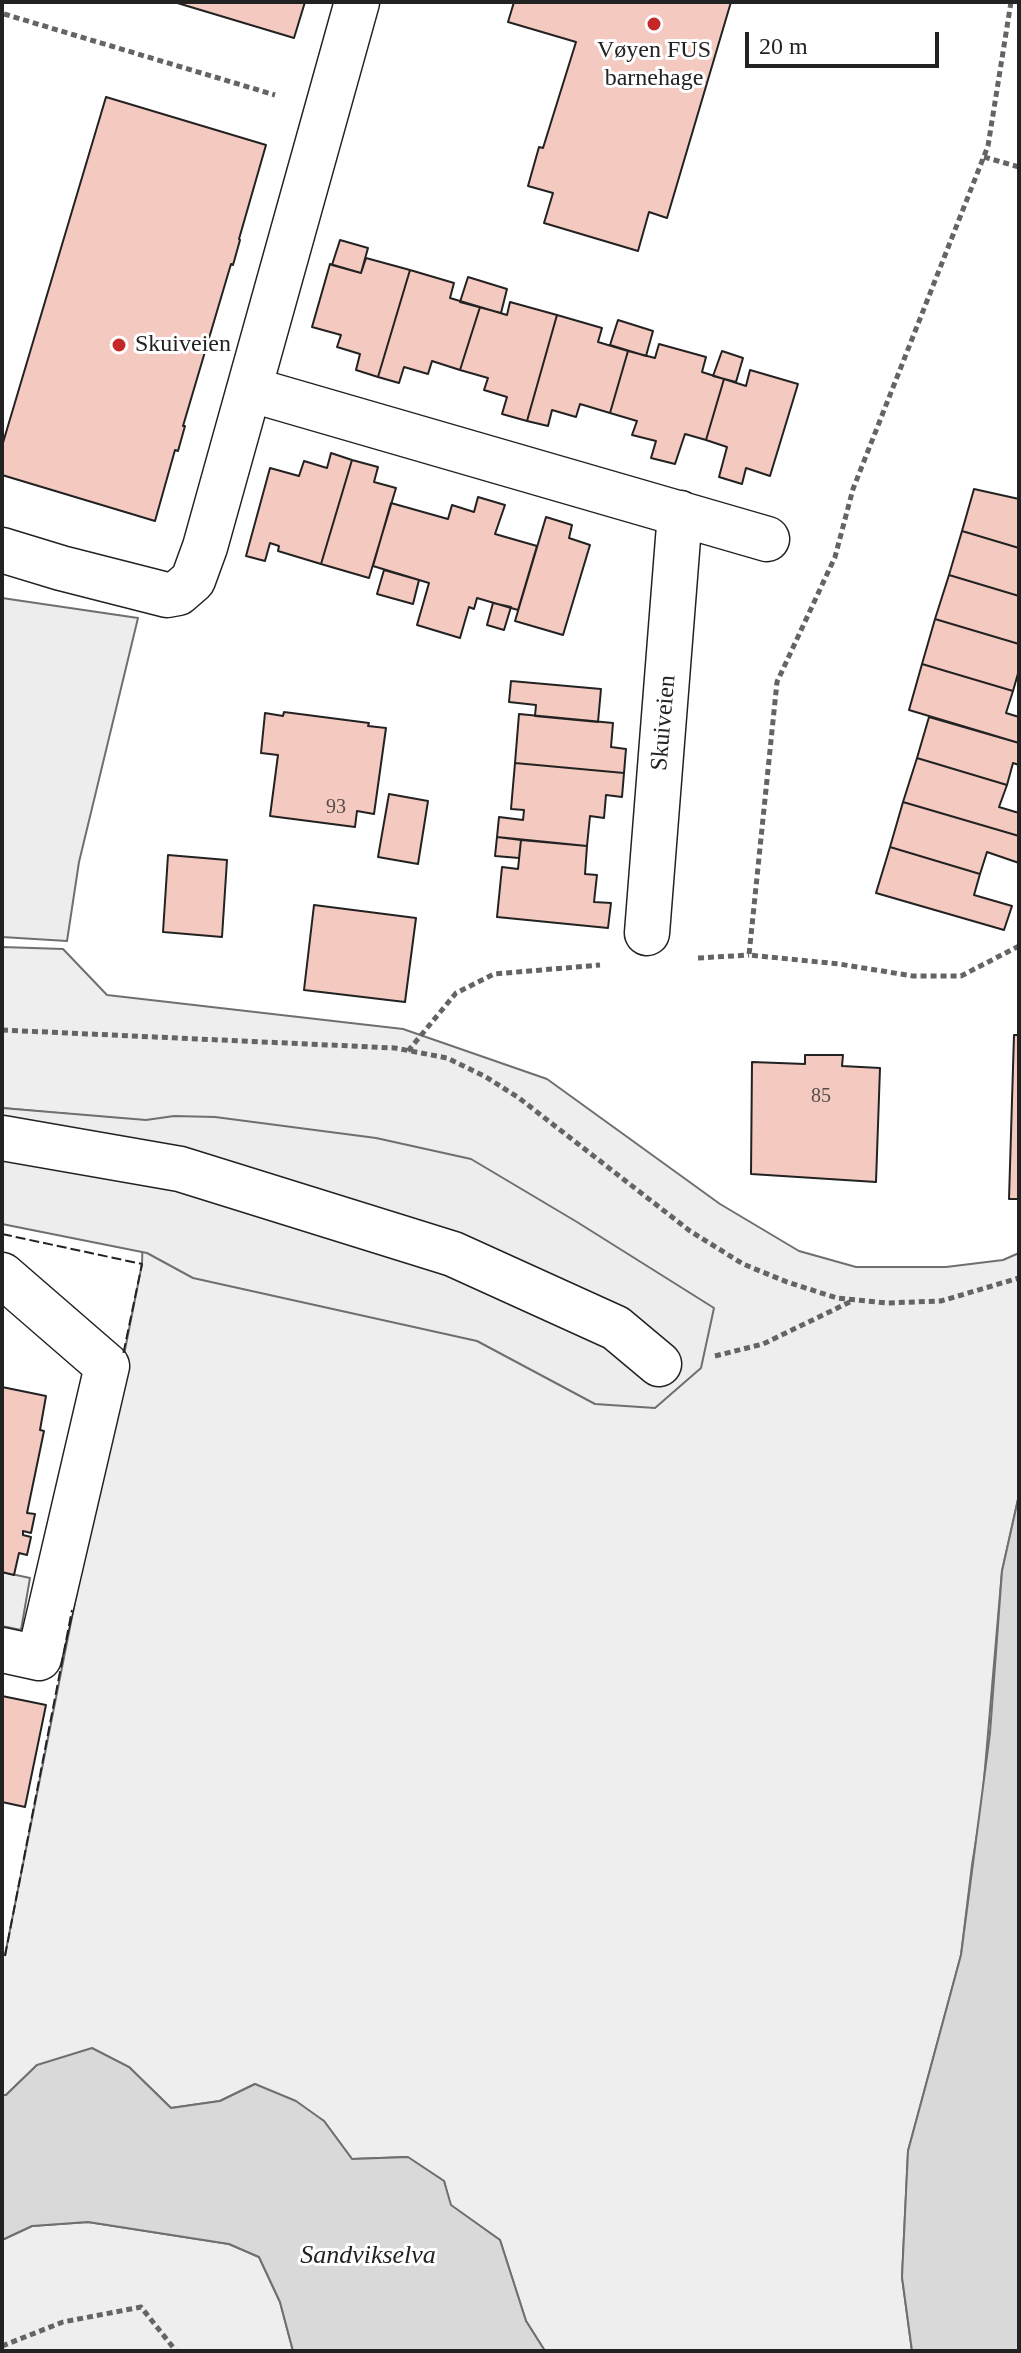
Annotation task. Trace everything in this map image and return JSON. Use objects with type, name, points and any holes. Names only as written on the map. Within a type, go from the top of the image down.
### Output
[{"type":"lane","points":[[2,550],[167,595],[178,593],[193,580],[357,2]]},
{"type":"lane","points":[[249,389],[767,539]]},
{"type":"lane","name":"Skuiveien","points":[[647,933],[680,513]]},
{"type":"lane","points":[[2,1138],[180,1169],[453,1254],[616,1328],[659,1364]]},
{"type":"lane","points":[[2,1275],[107,1366],[39,1658],[2,1650]]},
{"type":"path","points":[[749,955],[777,682],[835,557],[853,489],[988,146],[1011,2]]},
{"type":"path","points":[[4,14],[325,111]]},
{"type":"path","points":[[984,157],[1019,167]]},
{"type":"path","points":[[692,958],[749,955],[839,964],[913,976],[961,976],[1019,946]]},
{"type":"path","points":[[408,1051],[456,993],[494,974],[607,964]]},
{"type":"path","points":[[2,1030],[408,1051],[447,1058],[519,1098],[690,1231],[743,1264],[799,1286],[837,1298],[887,1303],[941,1301],[1019,1278]]},
{"type":"path","points":[[659,1364],[721,1356],[763,1344],[854,1299]]},
{"type":"path","points":[[2,2346],[63,2322],[141,2307],[176,2351]]},
{"type":"shaded area","points":[[2,598],[138,618],[79,862],[67,941],[2,937]]},
{"type":"shaded area","points":[[2,947],[63,949],[107,995],[403,1029],[547,1079],[720,1204],[799,1251],[856,1267],[946,1267],[1003,1260],[1019,1253],[1019,1495],[1002,1571],[982,1803],[961,1955],[908,2151],[902,2277],[912,2351],[545,2351],[526,2321],[500,2240],[450,2205],[444,2181],[407,2157],[352,2159],[324,2121],[255,2084],[220,2101],[171,2108],[129,2067],[37,2065],[6,2095],[2,2095],[2,1955],[5,1955],[142,1264],[146,1121],[2,1108]]},
{"type":"shaded area","points":[[2,1108],[146,1120],[174,1116],[215,1117],[376,1138],[471,1159],[714,1308],[701,1368],[655,1408],[595,1404],[477,1341],[193,1278],[147,1253],[2,1224]]},
{"type":"shaded area","points":[[2,1572],[30,1578],[21,1630],[2,1626]]},
{"type":"shaded area","points":[[88,2222],[229,2244],[259,2257],[280,2302],[293,2351],[2,2351],[2,2240],[32,2226]]},
{"type":"water","points":[[1019,1495],[1019,2351],[912,2351],[902,2277],[908,2151],[961,1955],[990,1733],[1002,1571]]},
{"type":"water","name":"Sandvikselva","points":[[92,2048],[129,2067],[171,2108],[220,2101],[255,2084],[296,2101],[324,2121],[352,2159],[408,2157],[444,2181],[451,2205],[500,2240],[526,2321],[545,2351],[293,2351],[280,2302],[259,2257],[229,2244],[88,2222],[32,2226],[2,2240],[2,2095],[6,2095],[37,2065]]},
{"type":"building","points":[[174,2],[305,2],[294,38]]},
{"type":"building","points":[[514,2],[731,2],[667,218],[649,212],[638,251],[544,223],[553,193],[528,186],[576,42],[508,22]]},
{"type":"building","name":"Skuiveien","points":[[106,97],[266,145],[155,521],[2,475],[2,446]]},
{"type":"building","points":[[340,240],[368,248],[361,273],[332,265]]},
{"type":"building","points":[[366,258],[410,270],[378,377],[356,370],[360,354],[337,347],[341,335],[312,327],[330,264],[361,273]]},
{"type":"building","points":[[410,270],[454,283],[450,298],[480,307],[460,370],[432,361],[428,374],[404,367],[399,383],[378,377]]},
{"type":"building","points":[[468,277],[507,289],[501,313],[460,302]]},
{"type":"building","points":[[510,302],[557,315],[527,421],[502,414],[507,397],[484,390],[488,378],[460,370],[480,307],[507,315]]},
{"type":"building","points":[[557,315],[602,328],[598,342],[628,351],[610,413],[580,404],[576,417],[552,410],[548,426],[527,421]]},
{"type":"building","points":[[618,320],[653,331],[646,356],[610,345]]},
{"type":"building","points":[[659,344],[706,357],[702,372],[724,379],[706,440],[685,434],[675,464],[651,458],[656,441],[632,435],[637,421],[610,413],[628,351],[655,358]]},
{"type":"building","points":[[722,351],[743,358],[736,382],[713,376]]},
{"type":"building","points":[[750,370],[798,384],[770,476],[746,468],[742,484],[719,477],[727,447],[706,440],[724,379],[746,386]]},
{"type":"building","points":[[331,453],[352,460],[321,564],[278,551],[279,546],[270,543],[265,561],[246,556],[270,468],[299,476],[304,461],[327,468]]},
{"type":"building","points":[[352,460],[378,467],[374,482],[396,488],[369,578],[321,564]]},
{"type":"building","points":[[974,489],[1019,499],[1019,548],[962,531]]},
{"type":"building","points":[[478,497],[505,505],[495,534],[537,546],[518,610],[477,598],[474,609],[469,607],[460,638],[417,625],[429,583],[373,566],[391,503],[448,519],[452,505],[474,512]]},
{"type":"building","points":[[546,517],[572,525],[569,538],[590,545],[563,635],[515,621]]},
{"type":"building","points":[[962,531],[1019,548],[1019,596],[949,575]]},
{"type":"building","points":[[384,570],[419,580],[413,604],[377,594]]},
{"type":"building","points":[[949,575],[1019,596],[1019,644],[935,619]]},
{"type":"building","points":[[493,603],[511,607],[504,630],[487,625]]},
{"type":"building","points":[[935,619],[1019,644],[1019,670],[1013,691],[922,664]]},
{"type":"building","points":[[922,664],[1013,691],[1006,713],[1019,717],[1019,743],[909,710]]},
{"type":"building","points":[[511,681],[601,689],[598,722],[535,716],[536,705],[509,702]]},
{"type":"building","points":[[284,712],[386,728],[374,814],[357,811],[355,827],[270,816],[278,755],[261,753],[265,713],[283,716]]},
{"type":"building","points":[[519,714],[613,723],[611,747],[626,749],[624,773],[515,763]]},
{"type":"building","points":[[929,717],[1019,743],[1019,765],[1013,763],[1007,785],[917,758]]},
{"type":"building","points":[[917,758],[1007,785],[999,807],[1019,813],[1019,836],[903,802]]},
{"type":"building","points":[[515,763],[624,773],[622,797],[606,795],[604,818],[590,816],[587,846],[497,837],[499,817],[523,820],[524,810],[511,809]]},
{"type":"building","points":[[389,794],[428,801],[418,864],[378,857]]},
{"type":"building","points":[[903,802],[1019,836],[1019,863],[987,852],[980,874],[890,847]]},
{"type":"building","points":[[497,837],[521,840],[519,858],[495,856]]},
{"type":"building","points":[[521,840],[587,846],[585,874],[597,875],[594,902],[611,903],[608,928],[497,917],[502,867],[518,869]]},
{"type":"building","points":[[890,847],[980,874],[974,895],[1012,906],[1004,930],[876,893]]},
{"type":"building","points":[[168,855],[227,860],[222,937],[163,932]]},
{"type":"building","points":[[314,905],[416,918],[405,1002],[304,990]]},
{"type":"building","points":[[1014,1035],[1019,1035],[1019,1199],[1009,1199]]},
{"type":"building","points":[[805,1055],[843,1055],[842,1066],[880,1068],[876,1182],[751,1174],[752,1062],[805,1064]]},
{"type":"building","points":[[2,1387],[46,1396],[40,1430],[44,1431],[27,1513],[35,1514],[31,1533],[23,1531],[23,1535],[31,1537],[27,1555],[19,1553],[14,1575],[2,1572]]},
{"type":"building","points":[[2,1696],[46,1705],[25,1807],[2,1802]]},
{"type":"fence","points":[[2,1234],[142,1264],[123,1355]]},
{"type":"fence","points":[[5,1956],[72,1610]]},
{"type":"place","name":"Vøyen FUS barnehage","points":[[654,24]]},
{"type":"place","name":"Skuiveien","points":[[119,345]]}]
